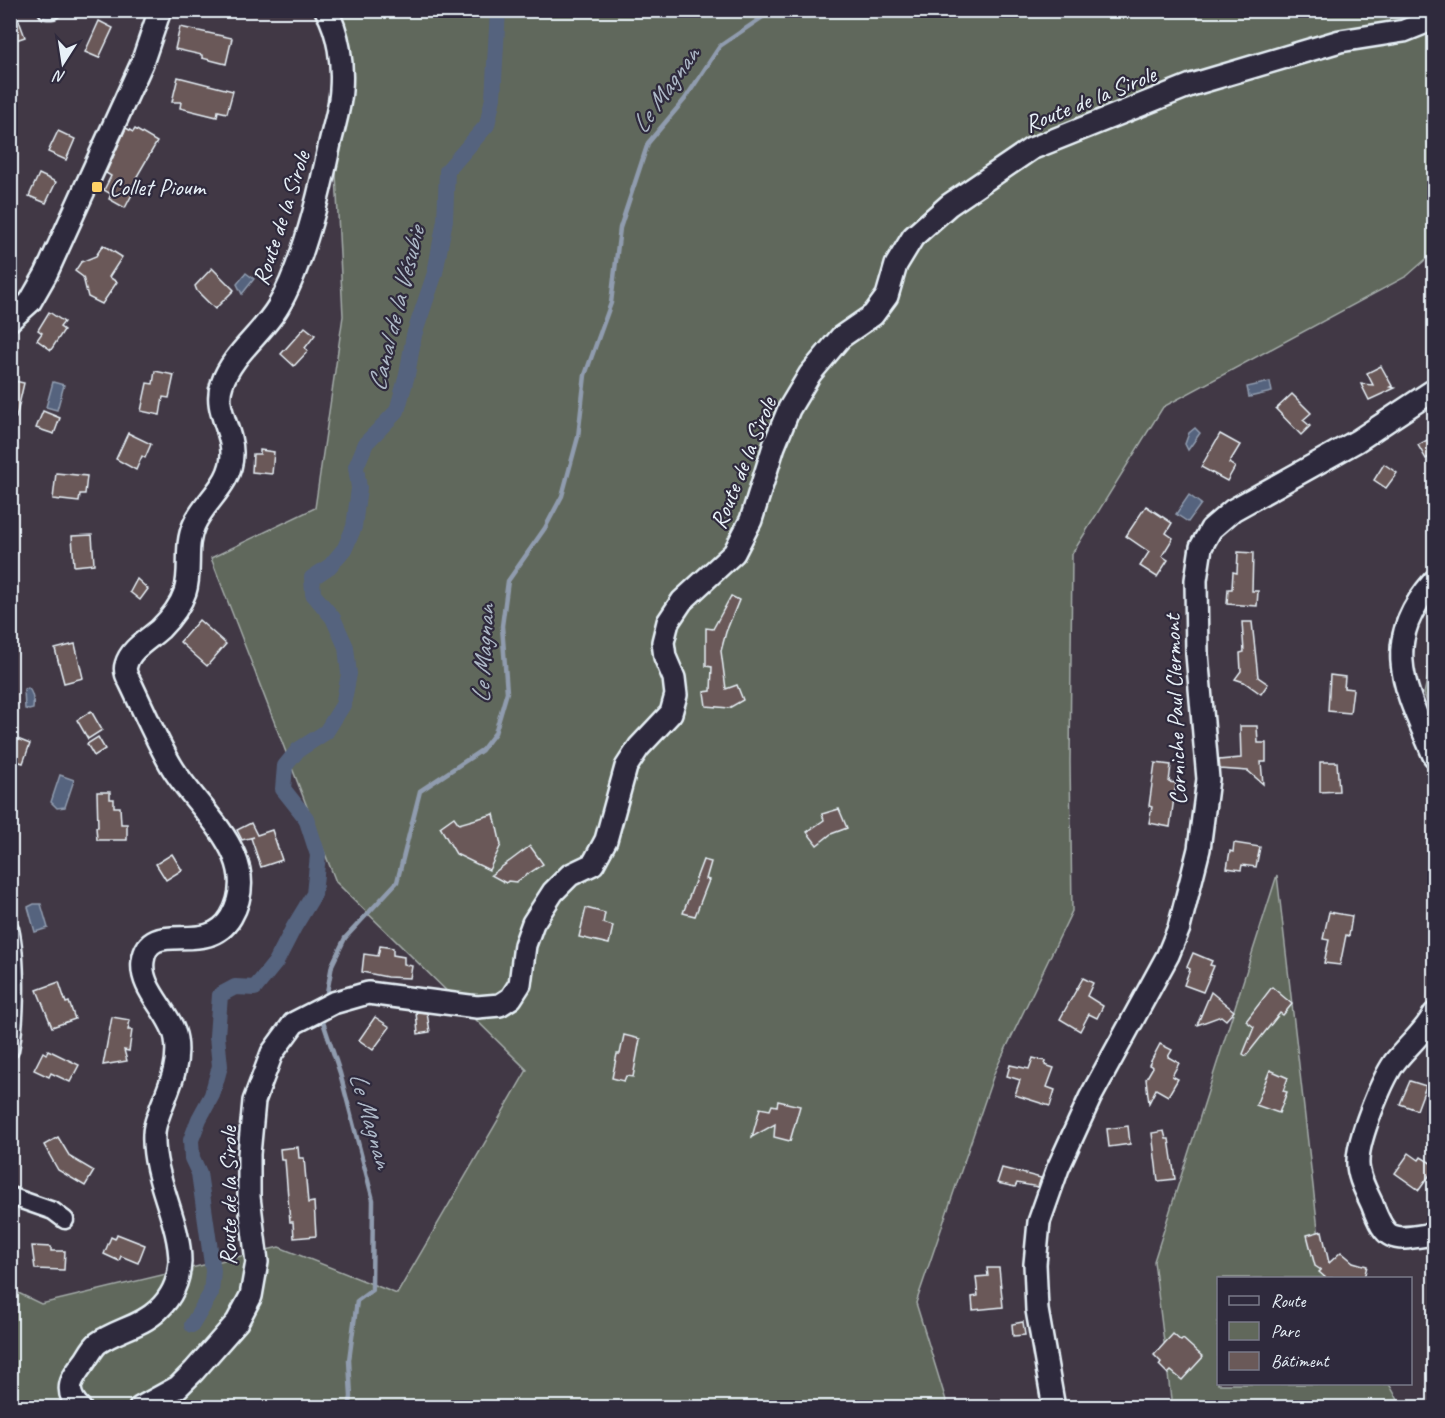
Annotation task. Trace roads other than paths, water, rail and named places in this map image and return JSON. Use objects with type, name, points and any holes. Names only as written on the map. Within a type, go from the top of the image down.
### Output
[{"type":"street","points":[[47,10],[52,10]]},
{"type":"street","points":[[10,320],[30,302],[46,274],[142,63],[160,10]]},
{"type":"street","name":"Route de la Sirole","points":[[80,1407],[70,1395],[70,1387],[77,1371],[97,1344],[156,1312],[169,1297],[177,1281],[179,1250],[156,1162],[154,1131],[174,1074],[178,1054],[175,1035],[146,982],[143,962],[146,950],[152,942],[159,939],[201,938],[213,935],[224,927],[232,915],[240,890],[237,861],[231,848],[217,824],[173,768],[126,673],[125,666],[136,649],[159,630],[175,613],[181,602],[186,589],[187,548],[194,525],[205,506],[223,485],[231,465],[233,453],[219,403],[221,386],[227,371],[267,325],[276,310],[290,282],[304,241],[323,176],[342,89],[338,45],[333,24],[326,10]]},
{"type":"street","name":"Route de la Sirole","points":[[140,1407],[178,1387],[194,1371],[237,1322],[251,1296],[256,1262],[249,1186],[249,1154],[254,1101],[272,1053],[294,1023],[333,1004],[368,993],[477,1007],[500,1005],[511,998],[520,984],[525,945],[533,922],[564,880],[593,864],[606,840],[626,768],[639,747],[671,713],[676,695],[674,678],[665,657],[663,642],[668,622],[682,601],[734,553],[751,520],[774,446],[789,409],[810,374],[841,337],[873,315],[886,296],[896,265],[913,237],[949,205],[1031,149],[1191,85],[1340,40],[1404,31],[1434,19]]},
{"type":"street","name":"Corniche Paul Clermont","points":[[1054,1407],[1037,1310],[1035,1264],[1039,1222],[1058,1168],[1090,1098],[1168,955],[1179,928],[1199,849],[1208,779],[1197,654],[1196,580],[1201,547],[1211,530],[1233,510],[1357,441],[1434,390]]},
{"type":"street","points":[[1434,581],[1414,607],[1403,638],[1402,654],[1405,685],[1434,756]]},
{"type":"street","points":[[10,929],[14,965],[14,1030],[10,1050]]},
{"type":"street","points":[[1434,1014],[1393,1065],[1365,1128],[1358,1162],[1380,1226],[1387,1234],[1398,1238],[1434,1234]]},
{"type":"street","points":[[10,1196],[53,1211],[65,1220]]},
{"type":"water","points":[[246,273],[254,279],[242,294],[237,284]]},
{"type":"water","points":[[53,382],[64,385],[57,410],[46,407]]},
{"type":"water","points":[[1270,382],[1272,392],[1249,397],[1247,387]]},
{"type":"water","points":[[1195,428],[1200,433],[1188,450],[1185,444],[1189,433]]},
{"type":"water","points":[[1189,495],[1201,504],[1188,522],[1176,514]]},
{"type":"water","points":[[28,688],[33,703],[33,709],[29,710],[25,709],[24,689]]},
{"type":"water","points":[[60,775],[74,780],[65,807],[57,808],[51,802]]},
{"type":"water","points":[[41,904],[48,928],[35,932],[28,907]]},
{"type":"waterway","name":"Canal de la Vésubie","points":[[192,1325],[211,1293],[213,1271],[199,1173],[192,1158],[191,1140],[212,1095],[220,1066],[217,1036],[220,995],[235,987],[255,988],[276,962],[314,894],[318,855],[306,818],[283,789],[285,766],[298,750],[326,732],[343,705],[349,674],[346,647],[333,618],[313,594],[312,578],[330,566],[345,548],[354,527],[359,488],[356,467],[366,443],[397,411],[407,375],[414,335],[435,273],[445,220],[447,171],[487,125],[493,98],[498,10]]},
{"type":"waterway","name":"Le Magnan","points":[[326,998],[332,965],[345,938],[397,882],[420,791],[482,750],[495,733],[507,692],[502,626],[508,581],[545,528],[562,496],[578,437],[585,375],[611,303],[620,228],[648,143],[685,99],[720,46],[773,10]]},
{"type":"waterway","name":"Le Magnan","points":[[324,1015],[323,1022],[340,1073],[373,1200],[372,1290],[357,1301],[349,1360],[351,1397],[349,1408]]},
{"type":"place","name":"Collet Pioum","points":[[97,187]]}]
